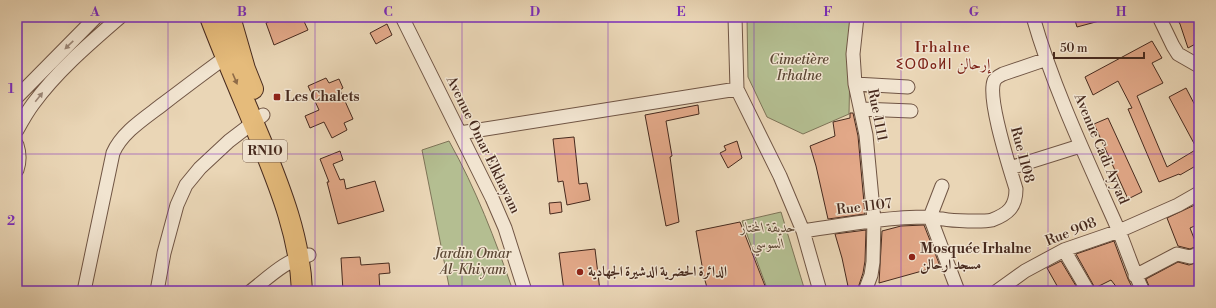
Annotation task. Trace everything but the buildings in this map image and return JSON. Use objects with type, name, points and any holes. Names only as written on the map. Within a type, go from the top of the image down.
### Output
[{"type":"main road","name":"RN10","points":[[210,17],[226,57],[285,170],[300,210],[304,256],[312,291]]},
{"type":"main road","name":"RN10","points":[[230,17],[258,118]]},
{"type":"main road","name":"RN10","points":[[302,291],[304,256]]},
{"type":"street","points":[[19,90],[96,17]]},
{"type":"street","points":[[17,130],[33,104],[52,81],[120,17]]},
{"type":"street","name":"Avenue Omar Elkhayam","points":[[402,17],[460,133],[505,228],[525,291]]},
{"type":"street","points":[[735,17],[737,89],[780,176],[803,231],[820,291]]},
{"type":"street","name":"Rue 1111","points":[[857,17],[853,54],[855,84],[866,135],[874,220],[873,262],[871,275],[865,291]]},
{"type":"street","name":"Avenue Cadi Ayyad","points":[[1033,17],[1047,59],[1080,146],[1118,231],[1135,276],[1143,291]]},
{"type":"street","points":[[1159,17],[1178,54],[1199,66]]},
{"type":"street","points":[[84,291],[113,154],[117,145],[145,117],[226,57]]},
{"type":"street","name":"Rue 1108","points":[[930,217],[944,219],[990,220],[1002,215],[1012,208],[1016,200],[1016,189],[998,124],[993,89],[994,82],[997,76],[1047,59]]},
{"type":"street","points":[[855,84],[908,87]]},
{"type":"street","points":[[460,133],[737,89]]},
{"type":"street","points":[[861,109],[911,110]]},
{"type":"street","points":[[157,291],[164,253],[177,205],[186,185],[200,168],[229,141],[258,118]]},
{"type":"street","points":[[17,145],[20,154],[17,170]]},
{"type":"street","points":[[1010,168],[1080,146]]},
{"type":"street","points":[[942,186],[930,217],[958,291]]},
{"type":"street","name":"Rue 908","points":[[996,291],[1025,272],[1064,250],[1118,231],[1178,205],[1199,193]]},
{"type":"street","name":"Rue 1107","points":[[803,231],[874,220],[930,217]]},
{"type":"street","points":[[1064,250],[1088,291]]},
{"type":"street","points":[[1135,276],[1177,254],[1190,257],[1199,254]]},
{"type":"street","points":[[251,291],[278,270],[304,256]]},
{"type":"green space","name":"Cimetière Irhalne","points":[[747,17],[851,17],[849,114],[803,134],[767,117],[748,77]]},
{"type":"green space","name":"Jardin Omar Al-Khiyam","points":[[449,141],[468,177],[484,214],[513,291],[450,291],[422,150]]},
{"type":"green space","name":"حديقة المختار السوسي","points":[[781,212],[805,291],[768,291],[742,221]]},
{"type":"place","name":"Les Chalets","points":[[277,97]]},
{"type":"place","name":"Mosquée Irhalne مسجد ارحالن","points":[[912,257]]},
{"type":"place","name":"الدائرة الحضرية الدشيرة الجهادية","points":[[580,272]]},
{"type":"district","name":"Irhalne ⵉⵔⵀⴰⵍⵏ إرحالن","points":[[943,56]]}]
